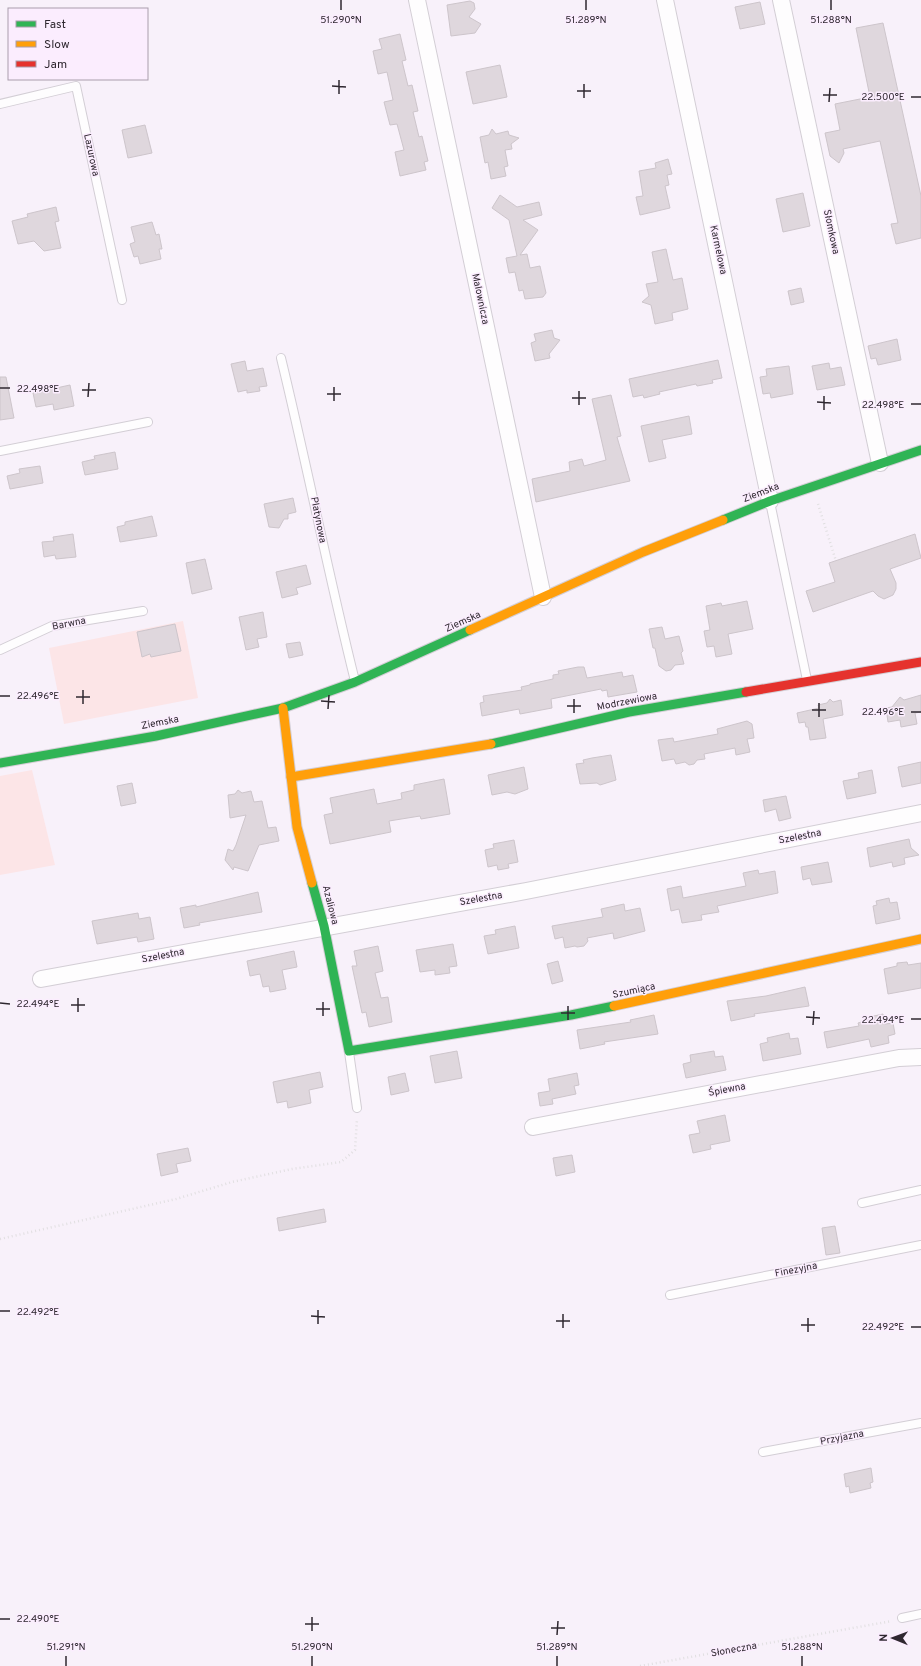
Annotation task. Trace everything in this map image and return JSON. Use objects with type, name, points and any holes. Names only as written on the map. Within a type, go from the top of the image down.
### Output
[{"type":"street","name":"Malownicza","points":[[417,0],[543,597]]},
{"type":"street","name":"Karmelowa","points":[[665,0],[770,501]]},
{"type":"street","name":"Słomkowa","points":[[781,0],[880,463]]},
{"type":"street","name":"Ziemska","points":[[0,763],[156,736],[283,708],[355,682],[643,552],[770,501],[921,450]]},
{"type":"street","name":"Modrzewiowa","points":[[291,777],[491,744],[629,712],[921,662]]},
{"type":"street","name":"Azaliowa","points":[[283,708],[297,827],[324,926],[349,1051]]},
{"type":"street","name":"Szelestna","points":[[41,979],[324,926],[526,891],[921,813]]},
{"type":"street","name":"Szumiąca","points":[[349,1051],[571,1015],[921,939]]},
{"type":"street","name":"Śpiewna","points":[[533,1127],[899,1058],[921,1057]]},
{"type":"lane","name":"Lazurowa","points":[[0,104],[76,86],[122,300]]},
{"type":"lane","name":"Platynowa","points":[[281,358],[308,469],[329,576],[355,682]]},
{"type":"lane","points":[[0,451],[148,422]]},
{"type":"lane","points":[[770,501],[808,681]]},
{"type":"lane","name":"Barwna","points":[[0,650],[52,626],[143,611]]},
{"type":"lane","name":"Azaliowa","points":[[349,1051],[357,1108]]},
{"type":"lane","points":[[862,1202],[921,1190]]},
{"type":"lane","name":"Finezyjna","points":[[670,1295],[921,1245]]},
{"type":"lane","name":"Przyjazna","points":[[763,1452],[921,1423]]},
{"type":"lane","points":[[902,1618],[921,1614]]},
{"type":"path","points":[[817,501],[836,561]]},
{"type":"path","points":[[0,1239],[176,1200],[240,1180],[292,1169],[340,1162],[355,1150],[358,1128],[357,1108]]},
{"type":"path","name":"Słoneczna","points":[[640,1666],[873,1625],[902,1618]]},
{"type":"shaded area","points":[[183,621],[198,698],[64,724],[49,648]]},
{"type":"shaded area","points":[[32,770],[55,865],[0,875],[0,776]]},
{"type":"building","points":[[470,1],[474,3],[475,9],[469,17],[481,24],[475,33],[451,36],[447,5]]},
{"type":"building","points":[[760,2],[765,24],[740,29],[735,7]]},
{"type":"building","points":[[883,23],[921,196],[921,238],[896,244],[891,224],[898,223],[880,141],[843,149],[844,153],[839,163],[830,156],[825,133],[840,130],[835,104],[870,97],[856,28]]},
{"type":"building","points":[[400,34],[406,60],[402,61],[408,86],[412,85],[418,111],[413,112],[419,137],[422,136],[428,161],[424,162],[426,170],[400,176],[395,152],[404,150],[397,124],[390,125],[384,102],[393,100],[387,72],[378,74],[373,51],[382,49],[379,39]]},
{"type":"building","points":[[500,65],[507,97],[473,104],[466,72]]},
{"type":"building","points":[[145,125],[152,153],[128,158],[122,130]]},
{"type":"building","points":[[492,129],[496,134],[508,131],[509,135],[519,138],[511,144],[512,149],[505,150],[508,166],[504,167],[506,176],[491,179],[488,162],[485,163],[480,137],[489,135]]},
{"type":"building","points":[[668,159],[672,174],[667,175],[669,185],[665,186],[670,208],[640,215],[636,197],[643,196],[639,171],[656,168],[655,163]]},
{"type":"building","points":[[803,193],[810,226],[783,232],[776,199]]},
{"type":"building","points":[[500,195],[517,207],[539,202],[542,215],[523,220],[538,230],[520,255],[527,254],[530,268],[540,266],[546,293],[543,297],[525,299],[523,290],[519,291],[515,272],[509,273],[506,258],[517,256],[509,220],[492,208]]},
{"type":"building","points":[[56,207],[59,221],[55,222],[61,248],[44,251],[34,241],[18,244],[12,221],[28,217],[27,214]]},
{"type":"building","points":[[152,222],[156,235],[159,234],[162,249],[159,249],[161,259],[140,264],[138,256],[134,257],[130,244],[135,242],[131,227]]},
{"type":"building","points":[[666,249],[673,280],[682,278],[688,309],[672,313],[673,320],[655,324],[651,305],[642,302],[649,296],[646,284],[658,282],[652,252]]},
{"type":"building","points":[[801,288],[804,302],[791,305],[788,291]]},
{"type":"building","points":[[552,330],[554,338],[560,340],[549,354],[550,358],[535,361],[531,343],[536,341],[534,334]]},
{"type":"building","points":[[897,339],[901,360],[878,365],[876,358],[871,359],[868,346]]},
{"type":"building","points":[[718,360],[722,378],[712,380],[713,383],[697,386],[696,384],[659,392],[660,394],[644,398],[643,395],[633,397],[629,379]]},
{"type":"building","points":[[245,361],[247,371],[263,368],[267,386],[259,387],[260,391],[247,393],[247,390],[238,392],[231,364]]},
{"type":"building","points":[[829,363],[830,369],[841,367],[845,385],[817,390],[812,366]]},
{"type":"building","points":[[789,366],[793,394],[771,398],[770,393],[763,394],[760,377],[767,376],[766,369]]},
{"type":"building","points":[[0,377],[6,377],[14,418],[0,420]]},
{"type":"building","points":[[70,385],[74,406],[54,410],[53,404],[36,407],[33,393]]},
{"type":"building","points":[[611,395],[621,436],[617,437],[630,481],[536,502],[532,479],[570,471],[569,462],[582,459],[584,466],[606,460],[592,399]]},
{"type":"building","points":[[689,416],[692,434],[662,440],[666,458],[649,462],[641,426]]},
{"type":"building","points":[[115,452],[118,469],[85,475],[82,462],[95,459],[94,456]]},
{"type":"building","points":[[40,466],[43,483],[10,489],[7,476],[20,473],[19,469]]},
{"type":"building","points":[[293,498],[296,512],[288,514],[288,519],[284,519],[279,528],[269,527],[264,504]]},
{"type":"building","points":[[152,516],[157,536],[120,542],[117,527],[125,525],[125,522]]},
{"type":"building","points":[[73,534],[76,557],[56,559],[55,555],[44,557],[42,542],[54,541],[53,537]]},
{"type":"building","points":[[915,534],[921,558],[890,569],[896,583],[896,589],[893,595],[884,599],[873,591],[813,612],[806,591],[835,582],[829,563]]},
{"type":"building","points":[[205,559],[212,589],[192,594],[186,563]]},
{"type":"building","points":[[306,565],[311,584],[296,588],[298,594],[282,598],[276,572]]},
{"type":"building","points":[[747,601],[753,629],[728,634],[732,654],[716,657],[714,646],[707,647],[704,631],[710,630],[706,606],[721,603],[722,606]]},
{"type":"building","points":[[263,612],[267,637],[257,639],[259,647],[246,650],[239,617]]},
{"type":"building","points":[[175,624],[181,651],[151,657],[150,654],[142,657],[137,632]]},
{"type":"building","points":[[662,627],[665,639],[679,636],[683,651],[681,653],[684,664],[675,665],[671,670],[666,671],[659,666],[649,629]]},
{"type":"building","points":[[300,642],[303,655],[289,658],[286,644]]},
{"type":"building","points":[[584,667],[587,678],[622,672],[623,677],[633,675],[637,692],[608,697],[607,690],[602,691],[601,689],[551,699],[552,708],[520,714],[519,709],[482,716],[480,703],[484,702],[483,696],[522,690],[521,687],[553,679],[553,675],[559,674],[558,671]]},
{"type":"building","points":[[921,695],[921,712],[915,713],[917,724],[901,727],[900,720],[888,722],[886,708],[892,707],[900,697],[904,700]]},
{"type":"building","points":[[830,699],[833,702],[841,700],[843,715],[823,719],[826,738],[810,740],[808,727],[806,727],[805,722],[799,723],[797,713],[819,708],[818,705],[827,703]]},
{"type":"building","points":[[747,721],[752,724],[754,738],[747,739],[750,752],[736,755],[735,748],[704,754],[705,759],[697,760],[694,764],[689,765],[685,762],[676,764],[674,759],[662,761],[658,740],[673,738],[674,742],[718,734],[717,729]]},
{"type":"building","points":[[611,755],[616,780],[600,785],[597,783],[580,784],[576,764],[584,763],[583,760]]},
{"type":"building","points":[[921,762],[921,783],[902,787],[898,767]]},
{"type":"building","points":[[524,767],[528,789],[515,794],[507,792],[492,795],[488,775]]},
{"type":"building","points":[[872,770],[876,793],[847,799],[843,781],[859,778],[858,773]]},
{"type":"building","points":[[444,779],[450,814],[421,819],[420,816],[389,821],[391,832],[330,844],[324,815],[333,813],[330,798],[374,789],[377,804],[402,799],[401,793],[414,790],[414,785]]},
{"type":"building","points":[[132,783],[136,803],[121,806],[117,786]]},
{"type":"building","points":[[238,790],[242,793],[251,791],[254,802],[262,801],[268,828],[276,827],[279,841],[259,845],[248,871],[234,867],[233,870],[225,860],[228,849],[233,851],[236,845],[246,815],[230,818],[228,795],[235,794]]},
{"type":"building","points":[[786,796],[791,818],[779,821],[776,809],[765,812],[763,800]]},
{"type":"building","points":[[909,839],[911,848],[919,855],[904,858],[905,864],[893,867],[892,862],[870,867],[867,848]]},
{"type":"building","points":[[514,840],[518,862],[508,864],[509,868],[498,870],[497,865],[488,867],[485,850],[494,848],[493,844]]},
{"type":"building","points":[[828,862],[832,882],[812,885],[810,878],[803,880],[801,867]]},
{"type":"building","points":[[758,870],[759,874],[775,871],[778,893],[717,906],[719,912],[701,915],[702,920],[682,923],[679,909],[671,911],[667,889],[681,886],[683,898],[746,886],[743,873]]},
{"type":"building","points":[[258,892],[262,912],[199,923],[200,925],[184,928],[180,908],[196,905],[196,907]]},
{"type":"building","points":[[889,898],[890,903],[897,902],[900,919],[876,924],[873,906],[877,905],[876,901]]},
{"type":"building","points":[[624,904],[625,911],[640,908],[645,931],[614,939],[613,933],[587,938],[588,941],[584,946],[577,947],[565,948],[563,937],[555,939],[552,926],[603,917],[601,909]]},
{"type":"building","points":[[138,913],[139,919],[150,917],[154,939],[138,942],[137,937],[97,944],[92,921]]},
{"type":"building","points":[[515,926],[519,948],[488,954],[484,936],[496,934],[495,930]]},
{"type":"building","points":[[453,944],[457,966],[449,967],[450,973],[435,975],[435,970],[420,972],[416,950]]},
{"type":"building","points":[[378,946],[383,971],[375,973],[381,998],[388,997],[392,1022],[369,1027],[366,1012],[362,1013],[352,966],[357,966],[354,951]]},
{"type":"building","points":[[294,951],[297,967],[282,970],[286,989],[270,992],[269,986],[263,987],[260,974],[250,976],[247,961]]},
{"type":"building","points":[[558,961],[563,981],[552,984],[547,964]]},
{"type":"building","points":[[907,962],[908,965],[921,963],[921,988],[888,994],[884,969],[897,966],[897,963]]},
{"type":"building","points":[[805,987],[809,1006],[754,1014],[755,1016],[731,1021],[727,1001],[766,996]]},
{"type":"building","points":[[883,1014],[885,1024],[893,1023],[895,1034],[888,1036],[889,1043],[871,1047],[869,1039],[827,1048],[824,1032],[859,1026],[858,1023],[865,1021],[865,1018]]},
{"type":"building","points":[[654,1015],[658,1034],[604,1042],[605,1044],[580,1049],[577,1030],[631,1022],[630,1020]]},
{"type":"building","points":[[789,1033],[790,1039],[798,1038],[801,1054],[763,1061],[760,1044],[768,1042],[767,1038]]},
{"type":"building","points":[[457,1051],[462,1078],[435,1083],[430,1056]]},
{"type":"building","points":[[714,1051],[715,1057],[723,1056],[726,1070],[686,1078],[683,1064],[691,1062],[690,1055]]},
{"type":"building","points":[[320,1072],[323,1087],[309,1090],[311,1103],[288,1108],[287,1101],[277,1103],[273,1082]]},
{"type":"building","points":[[405,1073],[409,1091],[391,1095],[388,1077]]},
{"type":"building","points":[[577,1073],[579,1085],[574,1086],[576,1094],[552,1099],[553,1104],[540,1106],[538,1093],[550,1091],[548,1079]]},
{"type":"building","points":[[725,1115],[730,1141],[710,1145],[711,1149],[693,1153],[689,1135],[700,1133],[697,1121]]},
{"type":"building","points":[[188,1148],[191,1161],[176,1164],[178,1172],[161,1176],[157,1154]]},
{"type":"building","points":[[572,1155],[575,1172],[556,1176],[553,1158]]},
{"type":"building","points":[[324,1209],[326,1222],[279,1231],[277,1218]]},
{"type":"building","points":[[835,1226],[840,1253],[826,1255],[822,1228]]},
{"type":"building","points":[[871,1468],[873,1482],[870,1483],[871,1488],[850,1493],[849,1486],[846,1487],[844,1474]]},
{"type":"traffic: fast","points":[[723,520],[770,501],[921,450]]},
{"type":"traffic: fast","points":[[0,763],[156,736],[283,708],[355,682],[470,630]]},
{"type":"traffic: fast","points":[[491,744],[629,712],[746,692]]},
{"type":"traffic: fast","points":[[312,883],[324,926],[349,1051],[571,1015],[614,1006]]},
{"type":"traffic: slow","points":[[470,630],[643,552],[723,520]]},
{"type":"traffic: slow","points":[[283,708],[297,827],[312,883]]},
{"type":"traffic: slow","points":[[291,777],[491,744]]},
{"type":"traffic: slow","points":[[614,1006],[921,939]]},
{"type":"traffic: jam","points":[[746,692],[921,662]]}]
